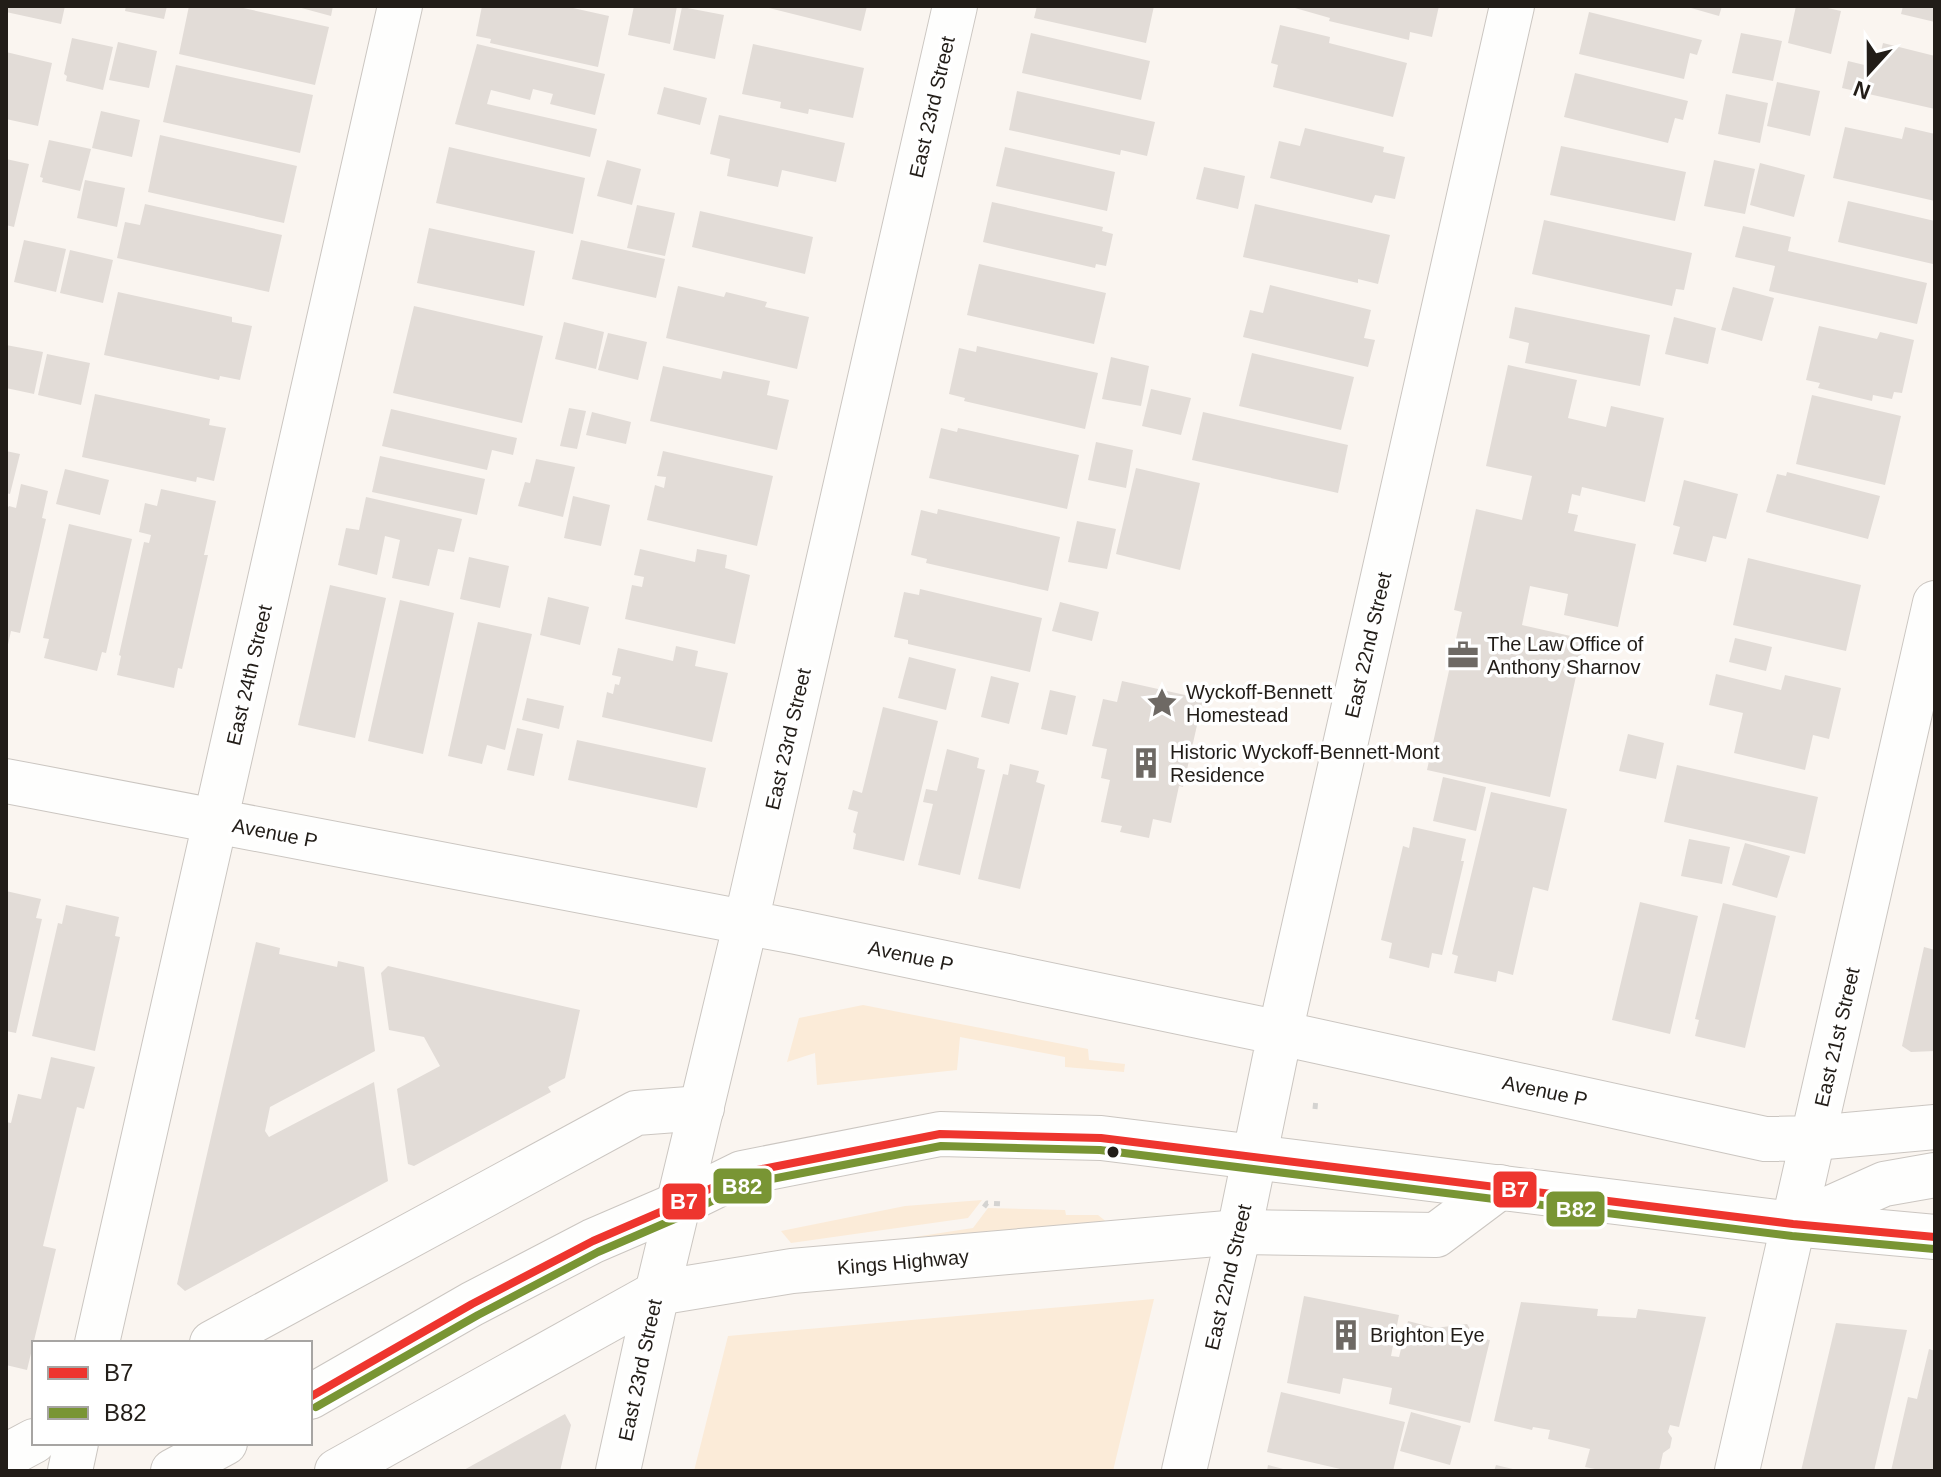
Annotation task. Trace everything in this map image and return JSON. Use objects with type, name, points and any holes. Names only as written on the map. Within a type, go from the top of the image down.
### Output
[{"type":"street","name":"East 24th Street","points":[[97,1341],[400,6]]},
{"type":"street","name":"East 23rd Street","points":[[618,1471],[955,6]]},
{"type":"street","name":"East 22nd Street","points":[[1184,1471],[1512,6]]},
{"type":"street","name":"East 21st Street","points":[[1737,1471],[1935,603]]},
{"type":"street","name":"Avenue P","points":[[6,781],[746,922],[1280,1033],[1765,1139],[1814,1138]]},
{"type":"street","points":[[216,1341],[636,1113],[702,1108]]},
{"type":"street","points":[[1814,1138],[1935,1127]]},
{"type":"street","points":[[312,1396],[472,1304],[593,1241],[742,1173],[940,1134],[1101,1138],[1793,1224],[1935,1237]]},
{"type":"street","points":[[1793,1224],[1884,1184],[1935,1175]]},
{"type":"street","name":"Kings Highway","points":[[337,1471],[657,1293],[792,1271],[1239,1232],[1436,1235],[1500,1187]]},
{"type":"street","points":[[6,1456],[32,1442]]},
{"type":"street","points":[[70,1471],[76,1445]]},
{"type":"street","points":[[173,1471],[221,1445]]},
{"type":"shaded area","points":[[863,1005],[1088,1049],[1089,1060],[1125,1064],[1124,1072],[1065,1067],[1065,1057],[960,1037],[957,1070],[817,1085],[815,1053],[787,1062],[799,1018]]},
{"type":"shaded area","points":[[982,1200],[968,1218],[791,1243],[781,1231],[905,1206]]},
{"type":"shaded area","points":[[988,1208],[1065,1210],[1066,1215],[1098,1215],[1108,1223],[908,1238],[973,1228]]},
{"type":"shaded area","points":[[1154,1299],[1113,1471],[694,1471],[728,1336]]},
{"type":"building","points":[[6,6],[65,6],[61,24],[6,12]]},
{"type":"building","points":[[126,6],[167,6],[164,19],[125,11]]},
{"type":"building","points":[[189,6],[234,6],[329,27],[315,85],[179,54]]},
{"type":"building","points":[[294,6],[333,6],[331,16]]},
{"type":"building","points":[[482,6],[564,6],[609,16],[598,67],[490,43],[491,39],[476,36]]},
{"type":"building","points":[[634,6],[677,6],[670,44],[628,35]]},
{"type":"building","points":[[761,6],[867,6],[861,31]]},
{"type":"building","points":[[1037,6],[1154,6],[1146,43],[1034,18]]},
{"type":"building","points":[[1288,6],[1439,6],[1432,37],[1410,32],[1409,40],[1329,21],[1330,18]]},
{"type":"building","points":[[1684,6],[1722,6],[1719,16]]},
{"type":"building","points":[[1796,6],[1819,6],[1841,11],[1831,54],[1788,43]]},
{"type":"building","points":[[1903,6],[1935,6],[1935,22],[1901,14]]},
{"type":"building","points":[[682,7],[724,15],[715,59],[673,50]]},
{"type":"building","points":[[1589,12],[1702,40],[1697,55],[1690,53],[1684,79],[1579,54]]},
{"type":"building","points":[[1280,25],[1330,37],[1329,43],[1407,63],[1393,117],[1273,87],[1278,65],[1271,63]]},
{"type":"building","points":[[1031,33],[1150,61],[1141,100],[1022,73]]},
{"type":"building","points":[[1741,33],[1782,41],[1773,81],[1732,73]]},
{"type":"building","points":[[72,38],[113,47],[103,90],[66,81],[64,74]]},
{"type":"building","points":[[118,42],[157,51],[149,88],[109,80]]},
{"type":"building","points":[[1883,43],[1935,56],[1935,109],[1842,88],[1848,61],[1877,68]]},
{"type":"building","points":[[477,44],[605,74],[595,115],[550,104],[553,94],[533,89],[530,100],[491,90],[487,104],[597,129],[590,157],[455,124]]},
{"type":"building","points":[[753,44],[864,68],[853,118],[809,109],[808,114],[780,108],[781,102],[742,94]]},
{"type":"building","points":[[6,52],[52,63],[38,126],[6,119]]},
{"type":"building","points":[[176,65],[313,95],[300,153],[163,122]]},
{"type":"building","points":[[1575,73],[1688,101],[1683,120],[1675,118],[1668,143],[1564,117]]},
{"type":"building","points":[[1777,82],[1820,91],[1810,136],[1767,126]]},
{"type":"building","points":[[664,87],[707,98],[700,125],[657,114]]},
{"type":"building","points":[[1017,91],[1155,122],[1147,156],[1121,150],[1120,155],[1009,130]]},
{"type":"building","points":[[1726,94],[1768,103],[1760,143],[1718,134]]},
{"type":"building","points":[[101,111],[140,120],[132,157],[92,148]]},
{"type":"building","points":[[719,115],[845,143],[836,182],[782,170],[778,187],[727,176],[730,159],[710,154]]},
{"type":"building","points":[[1845,127],[1902,139],[1905,127],[1935,134],[1935,201],[1833,178]]},
{"type":"building","points":[[1305,128],[1384,147],[1383,152],[1405,157],[1395,199],[1375,195],[1372,203],[1270,178],[1279,141],[1300,146]]},
{"type":"building","points":[[160,135],[297,166],[284,223],[148,192]]},
{"type":"building","points":[[49,140],[91,149],[80,191],[42,182],[43,178],[40,177]]},
{"type":"building","points":[[1561,146],[1686,172],[1675,221],[1550,195]]},
{"type":"building","points":[[449,147],[585,178],[573,234],[436,203]]},
{"type":"building","points":[[1005,147],[1115,172],[1107,211],[996,186]]},
{"type":"building","points":[[6,159],[29,164],[14,227],[6,225]]},
{"type":"building","points":[[607,160],[641,169],[632,205],[597,196]]},
{"type":"building","points":[[1714,160],[1755,169],[1745,214],[1704,206]]},
{"type":"building","points":[[1760,163],[1805,175],[1794,217],[1750,205]]},
{"type":"building","points":[[1204,167],[1245,176],[1238,209],[1196,199]]},
{"type":"building","points":[[85,180],[125,188],[117,227],[77,218]]},
{"type":"building","points":[[1848,201],[1935,221],[1933,264],[1838,242]]},
{"type":"building","points":[[992,202],[1103,227],[1102,231],[1113,234],[1106,266],[1096,264],[1095,268],[983,242]]},
{"type":"building","points":[[145,204],[282,235],[269,292],[117,258],[125,222],[140,225]]},
{"type":"building","points":[[1255,204],[1390,235],[1378,284],[1358,279],[1358,283],[1243,257]]},
{"type":"building","points":[[637,205],[675,213],[665,256],[627,248]]},
{"type":"building","points":[[700,211],[813,237],[805,274],[692,247]]},
{"type":"building","points":[[1544,220],[1692,253],[1684,290],[1676,289],[1672,306],[1532,274]]},
{"type":"building","points":[[1743,226],[1791,237],[1788,251],[1927,283],[1917,324],[1769,291],[1775,266],[1735,257]]},
{"type":"building","points":[[429,228],[535,251],[524,306],[417,283]]},
{"type":"building","points":[[24,240],[66,249],[56,292],[14,282]]},
{"type":"building","points":[[581,240],[665,259],[656,298],[572,279]]},
{"type":"building","points":[[70,250],[113,260],[103,303],[60,293]]},
{"type":"building","points":[[979,264],[1106,293],[1094,344],[967,315]]},
{"type":"building","points":[[1270,285],[1371,310],[1364,338],[1375,340],[1368,367],[1243,337],[1250,310],[1263,313]]},
{"type":"building","points":[[678,286],[724,297],[726,292],[767,302],[765,307],[809,317],[797,369],[666,338]]},
{"type":"building","points":[[1733,287],[1774,298],[1762,341],[1721,330]]},
{"type":"building","points":[[118,292],[232,317],[232,322],[252,326],[240,380],[220,376],[219,380],[104,355]]},
{"type":"building","points":[[414,306],[543,336],[522,423],[393,393]]},
{"type":"building","points":[[1515,307],[1650,335],[1640,386],[1525,363],[1529,343],[1509,338]]},
{"type":"building","points":[[1674,317],[1716,328],[1708,364],[1665,354]]},
{"type":"building","points":[[564,322],[604,332],[596,369],[555,359]]},
{"type":"building","points":[[1819,326],[1877,339],[1880,332],[1914,340],[1902,393],[1894,392],[1892,399],[1873,395],[1872,401],[1818,388],[1820,383],[1806,380]]},
{"type":"building","points":[[608,333],[647,342],[638,380],[598,370]]},
{"type":"building","points":[[6,345],[43,352],[34,394],[6,388]]},
{"type":"building","points":[[977,346],[1098,373],[1085,429],[964,401],[965,398],[949,394],[959,348],[976,352]]},
{"type":"building","points":[[1252,353],[1354,377],[1341,430],[1239,406]]},
{"type":"building","points":[[47,354],[90,363],[81,405],[38,395]]},
{"type":"building","points":[[1111,357],[1149,366],[1141,406],[1102,399]]},
{"type":"building","points":[[1508,365],[1577,380],[1568,418],[1606,427],[1611,406],[1664,418],[1645,502],[1582,487],[1580,496],[1572,494],[1568,513],[1578,515],[1574,531],[1636,544],[1618,627],[1564,615],[1568,594],[1530,586],[1522,625],[1584,639],[1550,797],[1427,770],[1462,612],[1454,610],[1476,509],[1522,520],[1532,476],[1486,466]]},
{"type":"building","points":[[663,366],[721,379],[723,371],[770,381],[767,395],[789,400],[777,450],[650,421]]},
{"type":"building","points":[[1151,389],[1191,398],[1181,435],[1142,426]]},
{"type":"building","points":[[95,394],[210,419],[209,425],[226,428],[214,481],[197,477],[196,482],[82,457]]},
{"type":"building","points":[[1812,395],[1901,416],[1885,485],[1796,464]]},
{"type":"building","points":[[569,408],[586,411],[577,449],[560,446]]},
{"type":"building","points":[[391,409],[517,438],[513,455],[492,450],[487,470],[382,446]]},
{"type":"building","points":[[592,412],[631,422],[626,444],[586,435]]},
{"type":"building","points":[[1203,412],[1348,445],[1338,493],[1192,460]]},
{"type":"building","points":[[941,428],[957,432],[958,428],[1079,455],[1067,509],[929,478]]},
{"type":"building","points":[[1096,442],[1133,450],[1126,488],[1088,480]]},
{"type":"building","points":[[6,451],[20,454],[10,494],[6,493]]},
{"type":"building","points":[[663,451],[773,476],[757,546],[647,520],[655,485],[664,488],[666,477],[657,476]]},
{"type":"building","points":[[380,456],[485,479],[477,515],[372,492]]},
{"type":"building","points":[[536,459],[575,467],[563,517],[518,506],[525,482],[530,483]]},
{"type":"building","points":[[1136,468],[1200,483],[1180,570],[1116,554]]},
{"type":"building","points":[[65,469],[109,480],[100,515],[56,504]]},
{"type":"building","points":[[1787,472],[1880,496],[1868,539],[1766,512],[1777,474],[1786,476]]},
{"type":"building","points":[[1684,480],[1738,494],[1726,539],[1713,536],[1706,562],[1673,554],[1680,527],[1673,525]]},
{"type":"building","points":[[21,484],[48,491],[42,518],[46,519],[20,633],[11,631],[7,649],[6,510],[9,506],[16,508]]},
{"type":"building","points":[[161,489],[216,501],[204,555],[208,555],[182,669],[178,668],[174,688],[117,675],[144,542],[149,543],[151,535],[139,532],[145,503],[157,506]]},
{"type":"building","points":[[573,496],[610,505],[601,546],[564,538]]},
{"type":"building","points":[[366,497],[462,519],[454,552],[438,549],[429,586],[392,578],[400,540],[385,536],[377,575],[338,565],[346,528],[359,530]]},
{"type":"building","points":[[938,509],[1060,537],[1048,591],[926,563],[927,559],[911,555],[921,510],[937,514]]},
{"type":"building","points":[[1077,521],[1116,529],[1107,569],[1068,562]]},
{"type":"building","points":[[69,524],[132,539],[106,653],[102,652],[97,671],[44,658],[49,639],[43,638]]},
{"type":"building","points":[[640,549],[695,562],[697,549],[727,555],[725,568],[750,575],[735,644],[625,619],[632,585],[642,587],[644,577],[634,575]]},
{"type":"building","points":[[469,557],[509,566],[500,608],[460,599]]},
{"type":"building","points":[[1748,558],[1861,585],[1846,651],[1733,625]]},
{"type":"building","points":[[330,585],[386,598],[355,738],[298,725]]},
{"type":"building","points":[[920,589],[1042,618],[1030,672],[908,644],[908,640],[894,637],[904,592],[919,595]]},
{"type":"building","points":[[548,597],[589,607],[580,645],[540,635]]},
{"type":"building","points":[[400,600],[454,613],[423,754],[368,741]]},
{"type":"building","points":[[1060,602],[1099,612],[1092,641],[1052,631]]},
{"type":"building","points":[[478,622],[532,634],[505,750],[487,745],[482,764],[448,756]]},
{"type":"building","points":[[1735,638],[1772,647],[1766,671],[1729,662]]},
{"type":"building","points":[[676,646],[698,651],[695,666],[728,673],[712,742],[602,717],[607,692],[613,694],[615,684],[619,685],[621,677],[612,675],[618,648],[673,661]]},
{"type":"building","points":[[909,657],[956,669],[946,710],[898,698]]},
{"type":"building","points":[[1716,674],[1781,690],[1785,675],[1841,688],[1829,739],[1813,735],[1805,770],[1734,753],[1743,713],[1709,705]]},
{"type":"building","points":[[991,676],[1019,683],[1009,724],[981,717]]},
{"type":"building","name":"Historic Wyckoff-Bennett-Mont Residence","points":[[1122,681],[1203,699],[1183,787],[1179,786],[1171,823],[1153,819],[1149,838],[1120,832],[1122,826],[1101,822],[1110,780],[1101,778],[1107,749],[1092,746],[1103,699],[1117,702]]},
{"type":"building","points":[[1050,690],[1076,696],[1067,735],[1041,729]]},
{"type":"building","points":[[527,698],[564,706],[559,729],[522,720]]},
{"type":"building","points":[[883,707],[938,721],[904,861],[853,849],[858,812],[848,809],[853,790],[862,793]]},
{"type":"building","points":[[517,728],[543,734],[534,776],[507,770]]},
{"type":"building","points":[[1628,734],[1664,743],[1656,779],[1619,771]]},
{"type":"building","points":[[577,740],[706,768],[697,808],[568,780]]},
{"type":"building","points":[[947,749],[979,758],[977,768],[985,770],[960,875],[918,865],[933,804],[923,802],[926,789],[937,791]]},
{"type":"building","points":[[1010,764],[1039,771],[1036,782],[1045,785],[1020,889],[978,879],[1003,774],[1008,775]]},
{"type":"building","points":[[1677,765],[1818,797],[1805,854],[1664,822]]},
{"type":"building","points":[[1443,777],[1486,787],[1476,831],[1433,821]]},
{"type":"building","points":[[1491,792],[1567,809],[1548,891],[1533,887],[1513,975],[1498,971],[1496,982],[1454,973],[1458,956],[1452,954]]},
{"type":"building","points":[[1413,827],[1466,839],[1461,861],[1464,861],[1442,955],[1432,953],[1429,968],[1389,958],[1392,943],[1381,940],[1403,846],[1409,848]]},
{"type":"building","points":[[1689,839],[1730,847],[1722,884],[1681,876]]},
{"type":"building","points":[[1745,843],[1790,856],[1777,898],[1732,885]]},
{"type":"building","points":[[6,891],[41,899],[36,918],[42,919],[16,1033],[6,1031]]},
{"type":"building","points":[[1640,902],[1698,916],[1670,1034],[1612,1020]]},
{"type":"building","points":[[1723,903],[1776,916],[1745,1048],[1695,1036],[1699,1020],[1695,1019]]},
{"type":"building","points":[[66,905],[119,917],[115,936],[120,937],[95,1051],[32,1036],[58,923],[62,924]]},
{"type":"building","points":[[256,942],[280,948],[279,954],[337,967],[338,961],[364,967],[375,1051],[270,1107],[265,1131],[269,1137],[374,1082],[388,1181],[185,1291],[177,1284]]},
{"type":"building","points":[[1924,947],[1935,950],[1935,1051],[1911,1052],[1902,1046]]},
{"type":"building","points":[[388,966],[580,1010],[565,1078],[548,1087],[551,1092],[414,1166],[408,1164],[397,1089],[440,1066],[424,1037],[389,1030],[381,973]]},
{"type":"building","points":[[51,1057],[95,1067],[84,1109],[77,1107],[43,1246],[56,1249],[27,1370],[6,1365],[6,1122],[11,1123],[18,1094],[41,1099]]},
{"type":"building","points":[[1304,1296],[1399,1315],[1391,1356],[1399,1357],[1408,1321],[1435,1328],[1467,1324],[1475,1337],[1490,1340],[1470,1423],[1389,1404],[1392,1388],[1343,1378],[1340,1394],[1287,1383]]},
{"type":"building","points":[[1521,1302],[1598,1309],[1597,1316],[1636,1318],[1638,1309],[1706,1317],[1679,1427],[1670,1425],[1670,1448],[1663,1453],[1659,1471],[1595,1471],[1585,1467],[1590,1449],[1548,1439],[1550,1430],[1533,1427],[1532,1430],[1494,1421]]},
{"type":"building","points":[[1836,1323],[1907,1330],[1874,1471],[1801,1471]]},
{"type":"building","points":[[1929,1349],[1935,1351],[1935,1471],[1891,1471],[1908,1397],[1917,1399]]},
{"type":"building","points":[[1281,1392],[1405,1422],[1393,1471],[1349,1471],[1267,1452]]},
{"type":"building","points":[[1411,1412],[1461,1426],[1450,1465],[1400,1451]]},
{"type":"building","points":[[565,1414],[571,1425],[560,1471],[462,1471]]},
{"type":"building","points":[[1268,1465],[1287,1470],[1287,1471],[1267,1471]]},
{"type":"building","points":[[1496,1465],[1517,1470],[1517,1471],[1494,1471]]},
{"type":"transit line","name":"B7","points":[[312,1396],[472,1304],[593,1241],[742,1173],[940,1134],[1101,1138],[1793,1224],[1935,1237]]},
{"type":"transit line","name":"B82","points":[[316,1407],[478,1315],[598,1252],[746,1184],[941,1146],[1100,1150],[1792,1236],[1934,1249]]},
{"type":"place","name":"The Law Office of Anthony Sharnov","points":[[1463,655]]},
{"type":"place","name":"Wyckoff-Bennett Homestead","points":[[1162,703]]},
{"type":"place","name":"Historic Wyckoff-Bennett-Mont Residence","points":[[1146,763]]},
{"type":"place","name":"Brighton Eye","points":[[1346,1335]]}]
